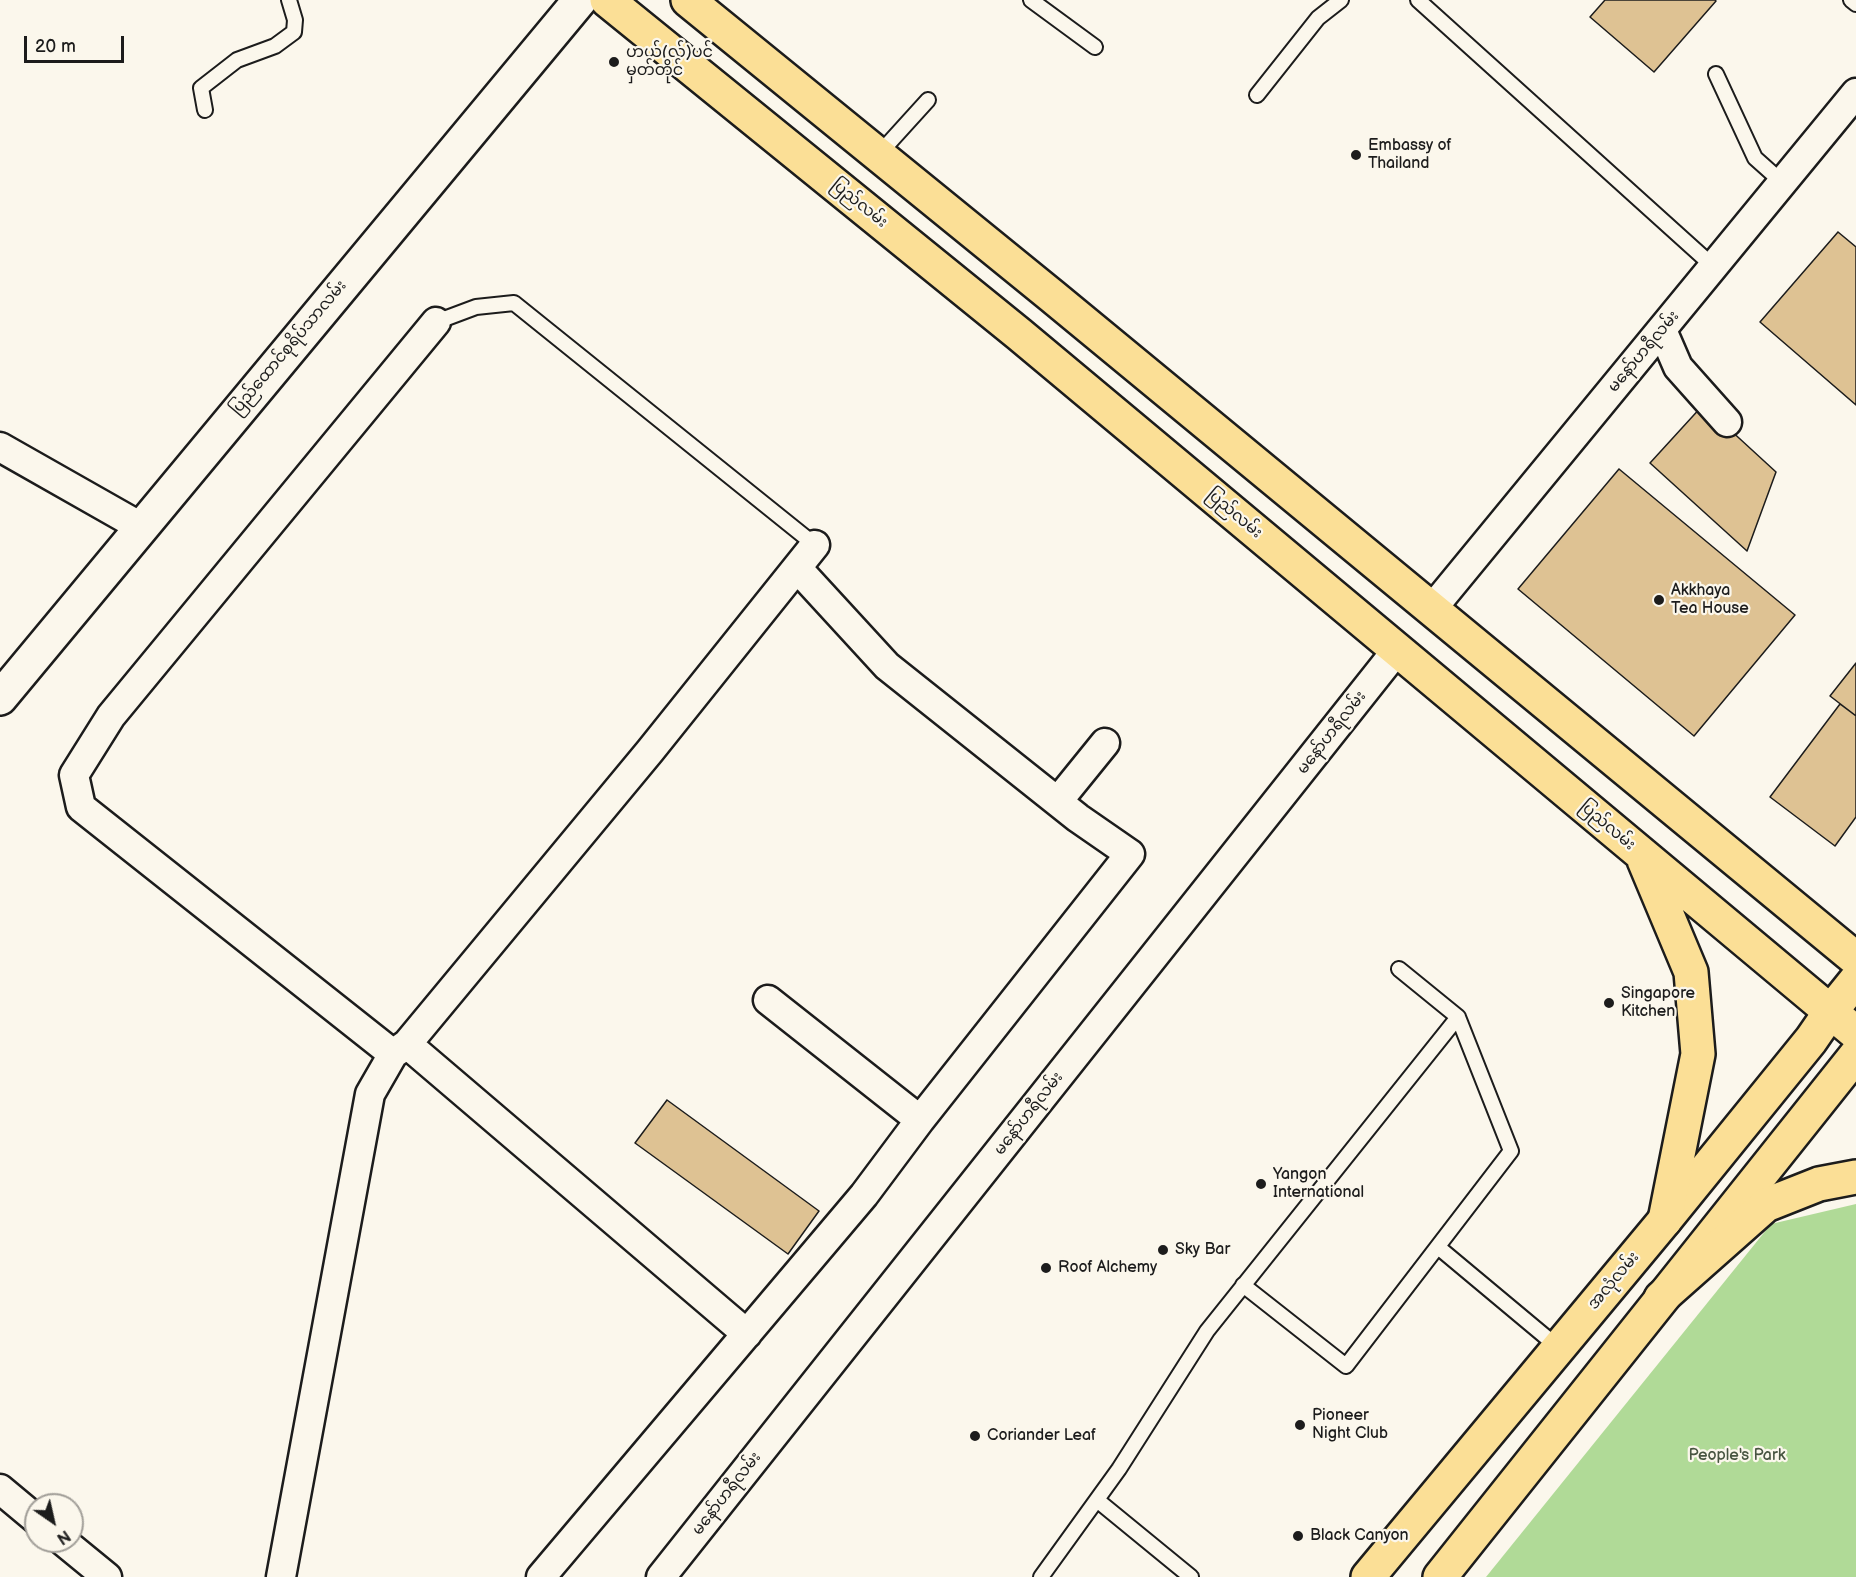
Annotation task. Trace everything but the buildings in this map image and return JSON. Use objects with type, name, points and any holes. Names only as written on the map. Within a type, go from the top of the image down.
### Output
[{"type":"main road","name":"ပြည်လမ်း","points":[[607,0],[1019,334],[1856,1033]]},
{"type":"main road","points":[[688,0],[879,154],[1856,959]]},
{"type":"main road","points":[[1642,856],[1691,972],[1698,1054],[1665,1220]]},
{"type":"main road","name":"အလုံလမ်း","points":[[1368,1577],[1665,1220],[1811,1040],[1856,980]]},
{"type":"main road","points":[[1440,1577],[1856,1055]]},
{"type":"main road","points":[[1661,1298],[1766,1205],[1819,1184],[1856,1177]]},
{"type":"main road","points":[[1559,1348],[1598,1377]]},
{"type":"street","name":"ပြည်ထောင်စုရိပ်သာလမ်း","points":[[0,698],[580,0]]},
{"type":"street","name":"မနော်ဟရီလမ်း","points":[[1431,610],[1856,93]]},
{"type":"street","points":[[436,322],[111,716],[74,775],[81,807],[400,1049],[747,1334]]},
{"type":"street","points":[[1662,330],[1678,367],[1726,422]]},
{"type":"street","points":[[0,447],[141,527]]},
{"type":"street","points":[[281,1577],[370,1094],[400,1049],[650,751],[815,545]]},
{"type":"street","points":[[541,1577],[864,1195],[920,1120],[1130,854],[1058,801],[887,666],[797,568]]},
{"type":"street","name":"မနော်ဟရီလမ်း","points":[[661,1577],[1397,650]]},
{"type":"street","points":[[1058,801],[1105,743]]},
{"type":"street","points":[[768,1000],[920,1120]]},
{"type":"street","points":[[0,1489],[24,1509]]},
{"type":"street","points":[[78,1553],[107,1577]]},
{"type":"lane","points":[[205,110],[201,88],[237,60],[275,46],[294,32],[295,20],[289,0]]},
{"type":"lane","points":[[1031,0],[1095,47]]},
{"type":"lane","points":[[1257,95],[1318,18],[1341,0]]},
{"type":"lane","points":[[1418,0],[1714,267]]},
{"type":"lane","points":[[1851,0],[1856,4]]},
{"type":"lane","points":[[1716,74],[1755,158],[1782,183]]},
{"type":"lane","points":[[879,154],[928,100]]},
{"type":"lane","points":[[436,322],[476,307],[513,303],[815,545]]},
{"type":"lane","points":[[1243,1285],[1346,1366],[1510,1152],[1458,1017],[1399,969]]},
{"type":"lane","points":[[1041,1577],[1136,1444],[1207,1331],[1458,1017]]},
{"type":"lane","points":[[1437,1247],[1559,1348]]},
{"type":"lane","points":[[1096,1500],[1191,1577]]},
{"type":"green space","name":"People's Park","points":[[1856,1204],[1856,1577],[1486,1577],[1771,1224]]},
{"type":"place","name":"ဟယ်(လ်)ပင် မှတ်တိုင်","points":[[614,62]]},
{"type":"place","name":"Embassy of Thailand","points":[[1356,155]]},
{"type":"place","name":"Akkhaya Tea House","points":[[1659,600]]},
{"type":"place","name":"Singapore Kitchen","points":[[1609,1003]]},
{"type":"place","name":"Yangon International","points":[[1261,1184]]},
{"type":"place","name":"Sky Bar","points":[[1163,1250]]},
{"type":"place","name":"Roof Alchemy","points":[[1046,1268]]},
{"type":"place","name":"Pioneer Night Club","points":[[1300,1425]]},
{"type":"place","name":"Coriander Leaf","points":[[975,1436]]},
{"type":"place","name":"Black Canyon","points":[[1298,1536]]}]
